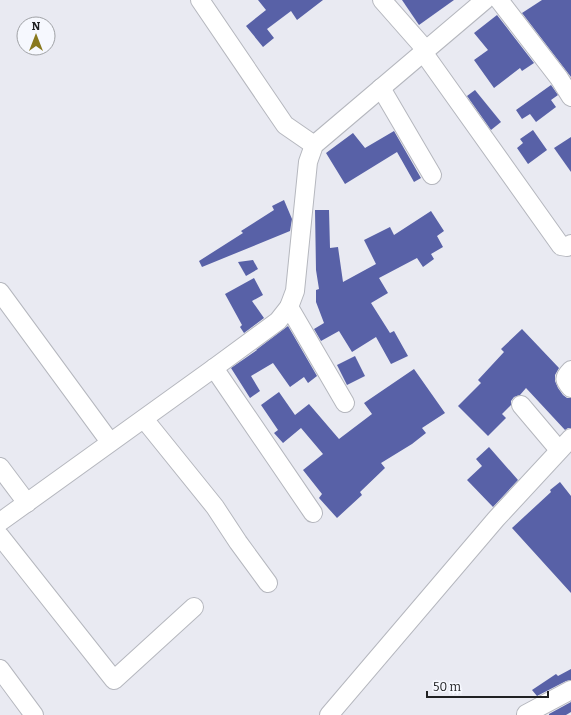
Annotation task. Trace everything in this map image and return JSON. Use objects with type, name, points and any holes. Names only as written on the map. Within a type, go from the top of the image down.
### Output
[{"type":"street","points":[[200,0],[285,124],[314,145]]},
{"type":"street","points":[[382,0],[424,51],[561,246],[567,247],[571,244]]},
{"type":"street","points":[[0,522],[278,321],[289,307],[295,291],[308,162],[314,145],[485,0]]},
{"type":"street","points":[[498,0],[559,78],[571,97]]},
{"type":"street","points":[[381,88],[432,175]]},
{"type":"street","points":[[0,292],[110,442]]},
{"type":"street","points":[[289,307],[345,403]]},
{"type":"street","points":[[214,368],[313,513]]},
{"type":"street","points":[[571,370],[565,378],[566,382],[571,388]]},
{"type":"street","points":[[328,715],[496,519],[568,442],[521,405]]},
{"type":"street","points":[[144,419],[215,508],[268,583]]},
{"type":"street","points":[[0,468],[27,503]]},
{"type":"street","points":[[0,536],[114,680],[194,607]]},
{"type":"street","points":[[0,669],[34,715]]},
{"type":"street","points":[[527,715],[526,714],[571,690]]},
{"type":"building","points":[[258,0],[323,0],[297,20],[291,11],[267,29],[274,38],[263,47],[246,26],[266,10]]},
{"type":"building","points":[[402,0],[454,0],[419,25]]},
{"type":"building","points":[[542,0],[571,0],[571,77],[522,13]]},
{"type":"building","points":[[497,15],[534,63],[522,71],[520,68],[494,88],[474,60],[488,50],[474,33]]},
{"type":"building","points":[[551,85],[558,95],[551,100],[556,107],[536,122],[530,114],[522,119],[516,110]]},
{"type":"building","points":[[475,90],[501,122],[491,130],[467,96]]},
{"type":"building","points":[[533,130],[547,150],[528,164],[517,148],[523,143],[520,139]]},
{"type":"building","points":[[394,131],[421,178],[414,182],[397,152],[345,184],[326,153],[353,133],[365,148]]},
{"type":"building","points":[[571,137],[571,172],[554,148]]},
{"type":"building","points":[[284,200],[292,219],[290,231],[202,267],[199,261],[243,233],[241,231],[274,210],[272,206]]},
{"type":"building","points":[[315,210],[329,210],[330,248],[338,247],[343,282],[376,264],[364,240],[390,227],[394,235],[431,211],[444,231],[437,236],[443,247],[431,254],[434,259],[423,267],[417,258],[379,278],[388,293],[371,303],[390,333],[394,331],[408,356],[391,364],[376,337],[352,352],[339,331],[321,341],[314,329],[324,323],[316,302],[316,290],[319,289],[316,270]]},
{"type":"building","points":[[253,260],[258,269],[246,276],[238,262]]},
{"type":"building","points":[[254,278],[263,295],[252,301],[264,318],[244,333],[240,327],[242,325],[225,294]]},
{"type":"building","points":[[288,326],[317,376],[308,383],[304,377],[290,387],[273,363],[251,376],[260,391],[250,398],[231,368]]},
{"type":"building","points":[[522,329],[559,368],[555,375],[555,381],[563,395],[567,398],[571,398],[571,428],[565,430],[526,388],[520,395],[514,397],[511,401],[511,405],[502,414],[506,418],[488,436],[458,406],[481,383],[478,380],[504,352],[501,349]]},
{"type":"building","points":[[355,356],[365,376],[347,385],[337,365]]},
{"type":"building","points":[[414,369],[445,413],[422,428],[426,433],[412,444],[381,463],[385,468],[360,492],[362,495],[337,518],[319,498],[322,494],[303,470],[323,454],[301,428],[283,443],[274,433],[278,430],[261,405],[279,392],[295,415],[309,404],[339,439],[372,414],[364,403]]},
{"type":"building","points":[[489,447],[518,480],[493,507],[467,480],[482,466],[476,459]]},
{"type":"building","points":[[560,482],[571,496],[571,593],[512,528]]},
{"type":"building","points":[[571,669],[571,680],[566,681],[537,696],[532,690],[556,674],[558,676]]},
{"type":"building","points":[[571,702],[571,712],[566,715],[549,715],[549,714]]}]
